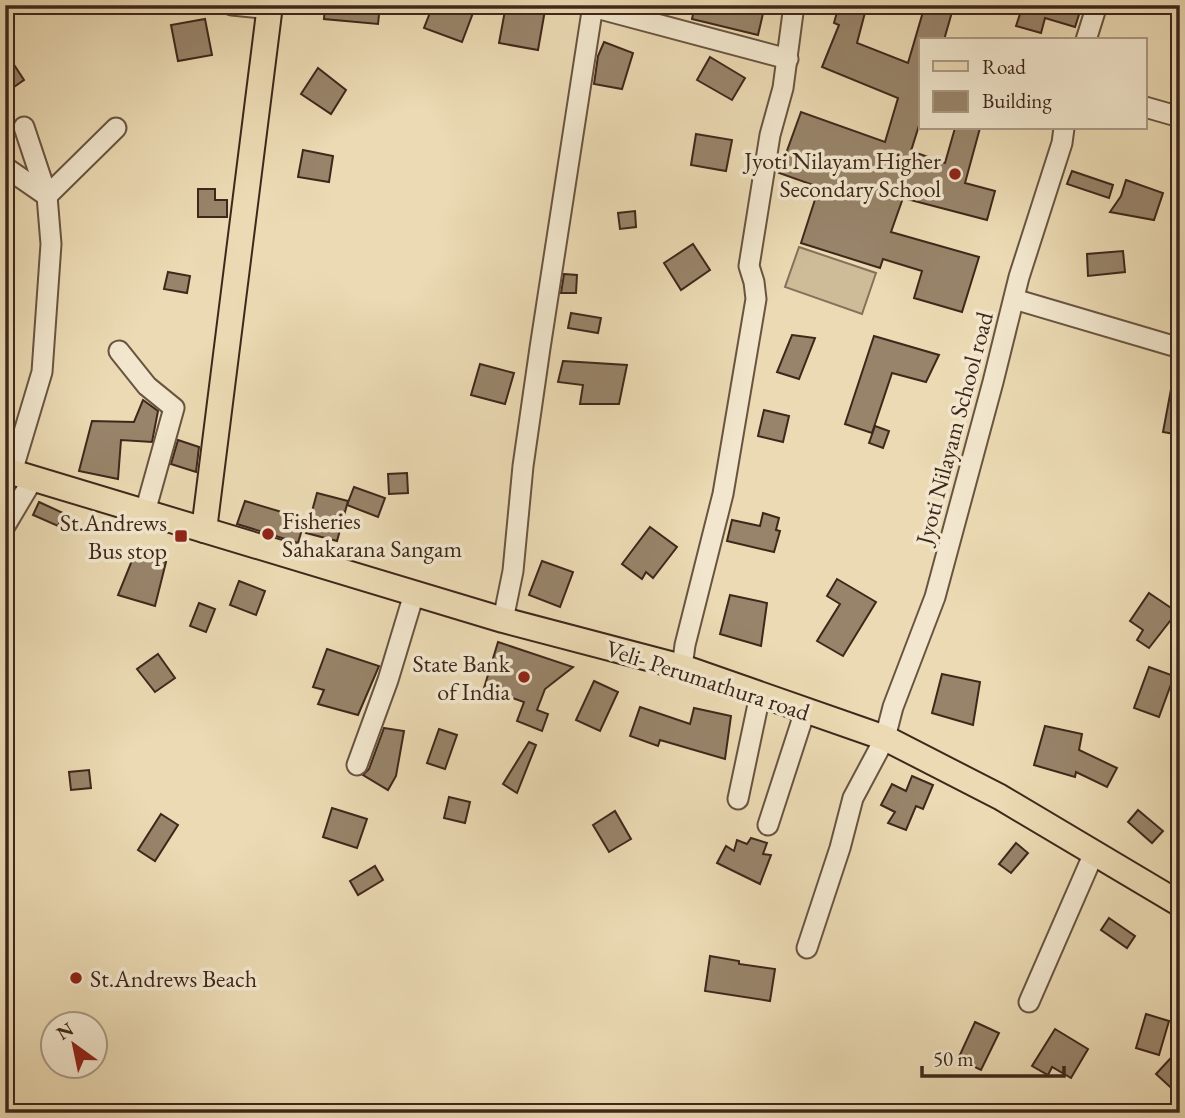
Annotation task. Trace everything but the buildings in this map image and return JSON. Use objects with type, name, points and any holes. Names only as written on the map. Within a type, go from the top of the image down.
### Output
[{"type":"main road","points":[[204,530],[270,7]]},
{"type":"main road","name":"Veli- Perumathura road","points":[[17,474],[502,620],[682,667],[885,738],[1000,797],[1180,904]]},
{"type":"street","points":[[232,5],[270,7]]},
{"type":"street","points":[[682,667],[685,645],[723,494],[756,299],[749,266],[770,135],[788,60],[794,5]]},
{"type":"street","points":[[1087,38],[1097,5]]},
{"type":"street","points":[[502,620],[513,571],[523,466],[591,6],[788,60]]},
{"type":"street","points":[[1146,107],[1180,117]]},
{"type":"street","points":[[5,526],[42,372],[51,244],[47,196],[24,127]]},
{"type":"street","points":[[47,196],[116,128]]},
{"type":"street","name":"Jyoti Nilayam School road","points":[[807,948],[840,848],[853,798],[885,738],[893,707],[935,597],[1014,299],[1064,130]]},
{"type":"street","points":[[5,167],[47,196]]},
{"type":"street","points":[[1014,299],[1180,348]]},
{"type":"street","points":[[119,351],[147,386],[174,408],[145,512]]},
{"type":"street","points":[[358,765],[414,594]]},
{"type":"street","points":[[738,799],[760,695]]},
{"type":"street","points":[[768,825],[805,710]]},
{"type":"street","points":[[1029,1002],[1094,853]]},
{"type":"shaded area","points":[[799,247],[876,273],[862,314],[785,287]]},
{"type":"place","name":"Jyoti Nilayam Higher Secondary School","points":[[955,174]]},
{"type":"place","name":"Fisheries Sahakarana Sangam","points":[[268,534]]},
{"type":"place","name":"St.Andrews Bus stop","points":[[181,536]]},
{"type":"place","name":"State Bank of India","points":[[524,677]]},
{"type":"place","name":"St.Andrews Beach","points":[[76,978]]}]
